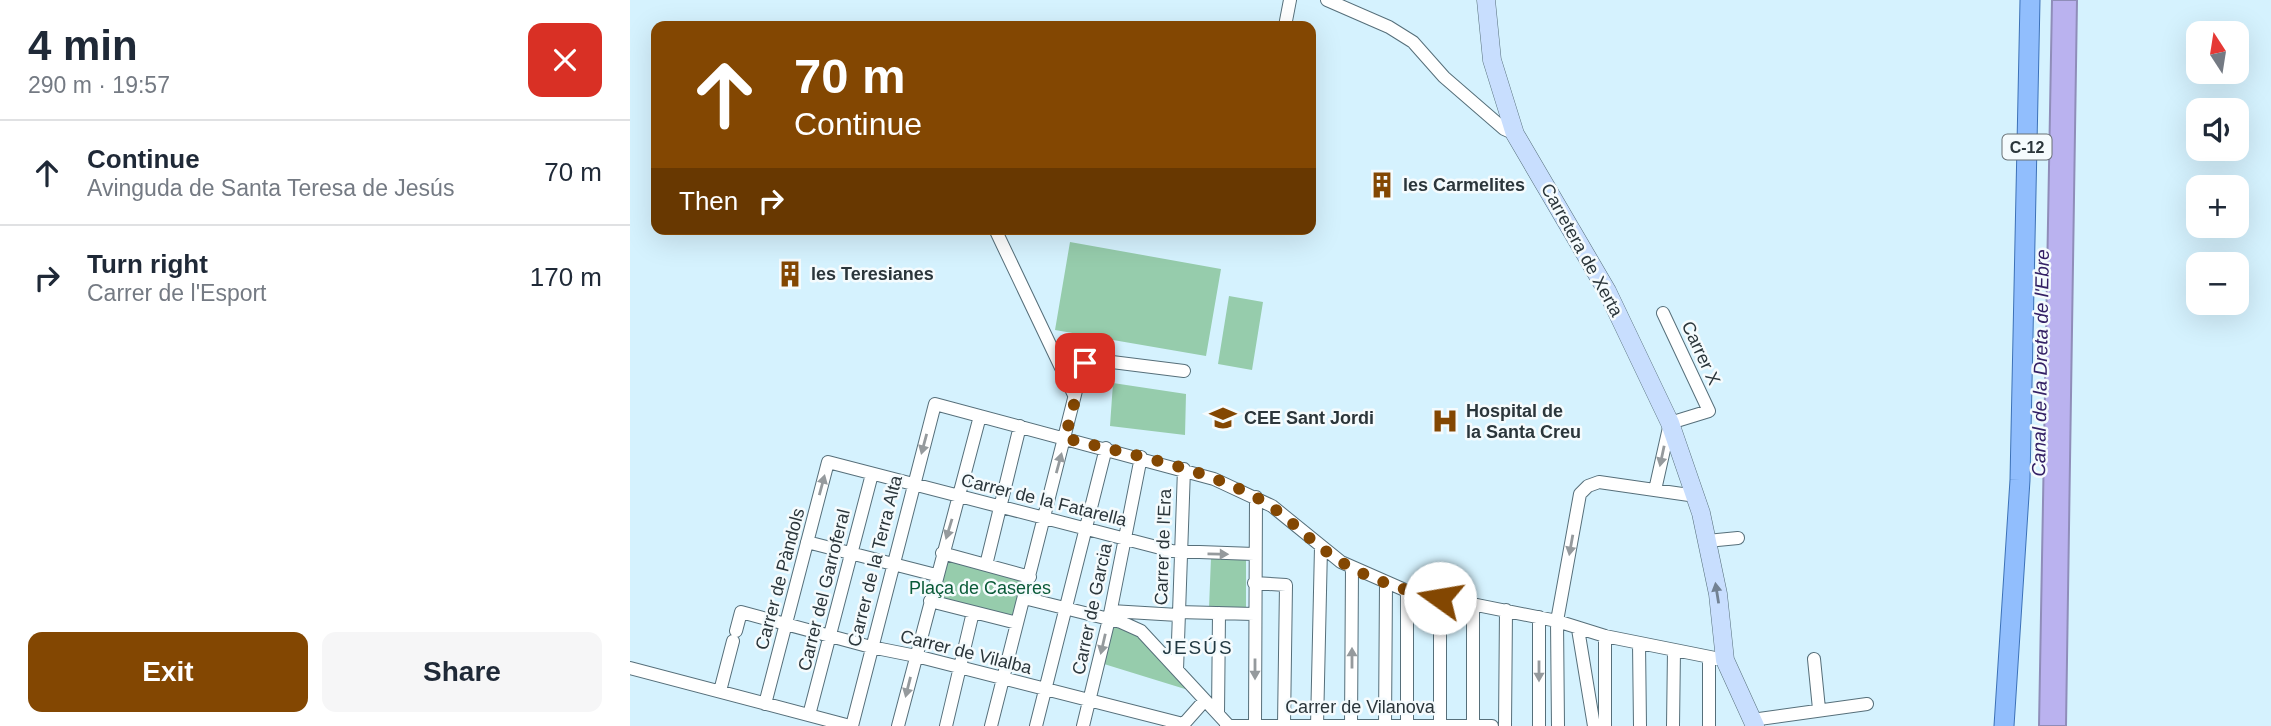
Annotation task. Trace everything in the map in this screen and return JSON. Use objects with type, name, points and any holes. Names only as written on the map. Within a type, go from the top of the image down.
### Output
[{"type":"main road","name":"Carretera de Xerta","points":[[1486,0],[1492,60],[1515,134],[1607,291],[1670,423],[1696,496],[1718,594],[1717,659]]},
{"type":"main road","name":"C-12","points":[[2004,726],[2020,480],[2030,0]]},
{"type":"main road","points":[[1717,659],[1750,724]]},
{"type":"street","points":[[1286,21],[1290,0]]},
{"type":"street","points":[[1327,0],[1389,27],[1413,42],[1444,77],[1504,130],[1515,134]]},
{"type":"street","points":[[998,235],[1074,395]]},
{"type":"street","name":"Carrer X","points":[[1663,313],[1709,411],[1670,423]]},
{"type":"street","points":[[991,726],[1082,367],[1092,361],[1184,371]]},
{"type":"street","name":"Carrer de la Terra Alta","points":[[851,726],[891,564],[935,404],[980,416]]},
{"type":"street","points":[[898,726],[980,416],[1184,468],[1256,497],[1287,517],[1324,549],[1352,568],[1407,590],[1557,621],[1605,636],[1717,659],[1709,726]]},
{"type":"street","points":[[1655,490],[1670,423]]},
{"type":"street","points":[[986,565],[1020,426]]},
{"type":"street","points":[[1036,726],[1106,448]]},
{"type":"street","name":"Carrer de Garcia","points":[[1083,726],[1110,615],[1141,457]]},
{"type":"street","name":"Carrer de la Fatarella","points":[[828,462],[1180,552],[1254,554]]},
{"type":"street","name":"Carrer de Pàndols","points":[[765,704],[828,462]]},
{"type":"street","name":"Carrer de l'Era","points":[[1177,670],[1184,468]]},
{"type":"street","name":"Carrer del Garroferal","points":[[809,715],[872,474]]},
{"type":"street","points":[[1558,726],[1557,621],[1580,495],[1593,484],[1696,496]]},
{"type":"street","points":[[1255,724],[1256,497]]},
{"type":"street","points":[[1707,541],[1738,538]]},
{"type":"street","points":[[807,542],[936,575]]},
{"type":"street","points":[[1317,725],[1324,549]]},
{"type":"street","points":[[942,553],[1030,577]]},
{"type":"street","points":[[1351,725],[1352,568]]},
{"type":"street","points":[[1254,583],[1286,585],[1284,724]]},
{"type":"street","points":[[1385,725],[1386,583]]},
{"type":"street","points":[[1406,725],[1407,590]]},
{"type":"street","points":[[1024,598],[1110,615],[1254,614]]},
{"type":"street","points":[[1440,598],[1440,725]]},
{"type":"street","points":[[930,601],[1017,623]]},
{"type":"street","points":[[1473,604],[1473,726]]},
{"type":"street","points":[[1505,726],[1506,610]]},
{"type":"street","name":"Carrer de Vilalba","points":[[720,691],[741,612],[871,648],[916,656],[1182,725]]},
{"type":"street","points":[[946,726],[973,612]]},
{"type":"street","points":[[1218,714],[1219,613]]},
{"type":"street","points":[[1110,615],[1141,631],[1227,725]]},
{"type":"street","points":[[1539,617],[1539,726]]},
{"type":"street","points":[[1578,629],[1594,726]]},
{"type":"street","points":[[1605,636],[1605,726]]},
{"type":"street","points":[[1639,643],[1640,726]]},
{"type":"street","points":[[1673,726],[1674,650]]},
{"type":"street","points":[[1814,659],[1819,709]]},
{"type":"street","points":[[630,668],[851,726]]},
{"type":"street","points":[[1182,725],[1205,700]]},
{"type":"street","points":[[1750,724],[1819,709],[1867,704]]},
{"type":"street","name":"Carrer de Vilanova","points":[[1227,725],[1492,726]]},
{"type":"green space","points":[[1070,242],[1221,269],[1206,356],[1055,330]]},
{"type":"green space","points":[[1229,296],[1263,302],[1252,370],[1218,364]]},
{"type":"green space","points":[[1113,383],[1186,394],[1185,435],[1110,426]]},
{"type":"green space","points":[[1211,558],[1246,559],[1246,609],[1209,608]]},
{"type":"green space","name":"Plaça de Caseres","points":[[949,560],[1024,581],[1013,616],[938,597],[943,562]]},
{"type":"green space","points":[[1113,626],[1130,629],[1186,685],[1185,689],[1104,664]]},
{"type":"shaded area","points":[[2052,0],[2077,0],[2066,726],[2039,726]]},
{"type":"place","name":"les Carmelites","points":[[1382,185]]},
{"type":"place","name":"les Teresianes","points":[[790,274]]},
{"type":"place","name":"CEE Sant Jordi","points":[[1223,418]]},
{"type":"place","name":"Hospital de la Santa Creu","points":[[1445,421]]},
{"type":"district","name":"JESÚS","points":[[1198,647]]},
{"type":"route","points":[[1085,363],[1074,395],[1065,438],[1214,478],[1272,506],[1327,552],[1352,568],[1398,587],[1440,598]]},
{"type":"water label","name":"Canal de la Dreta de l'Ebre","points":[[2040,363]]}]
